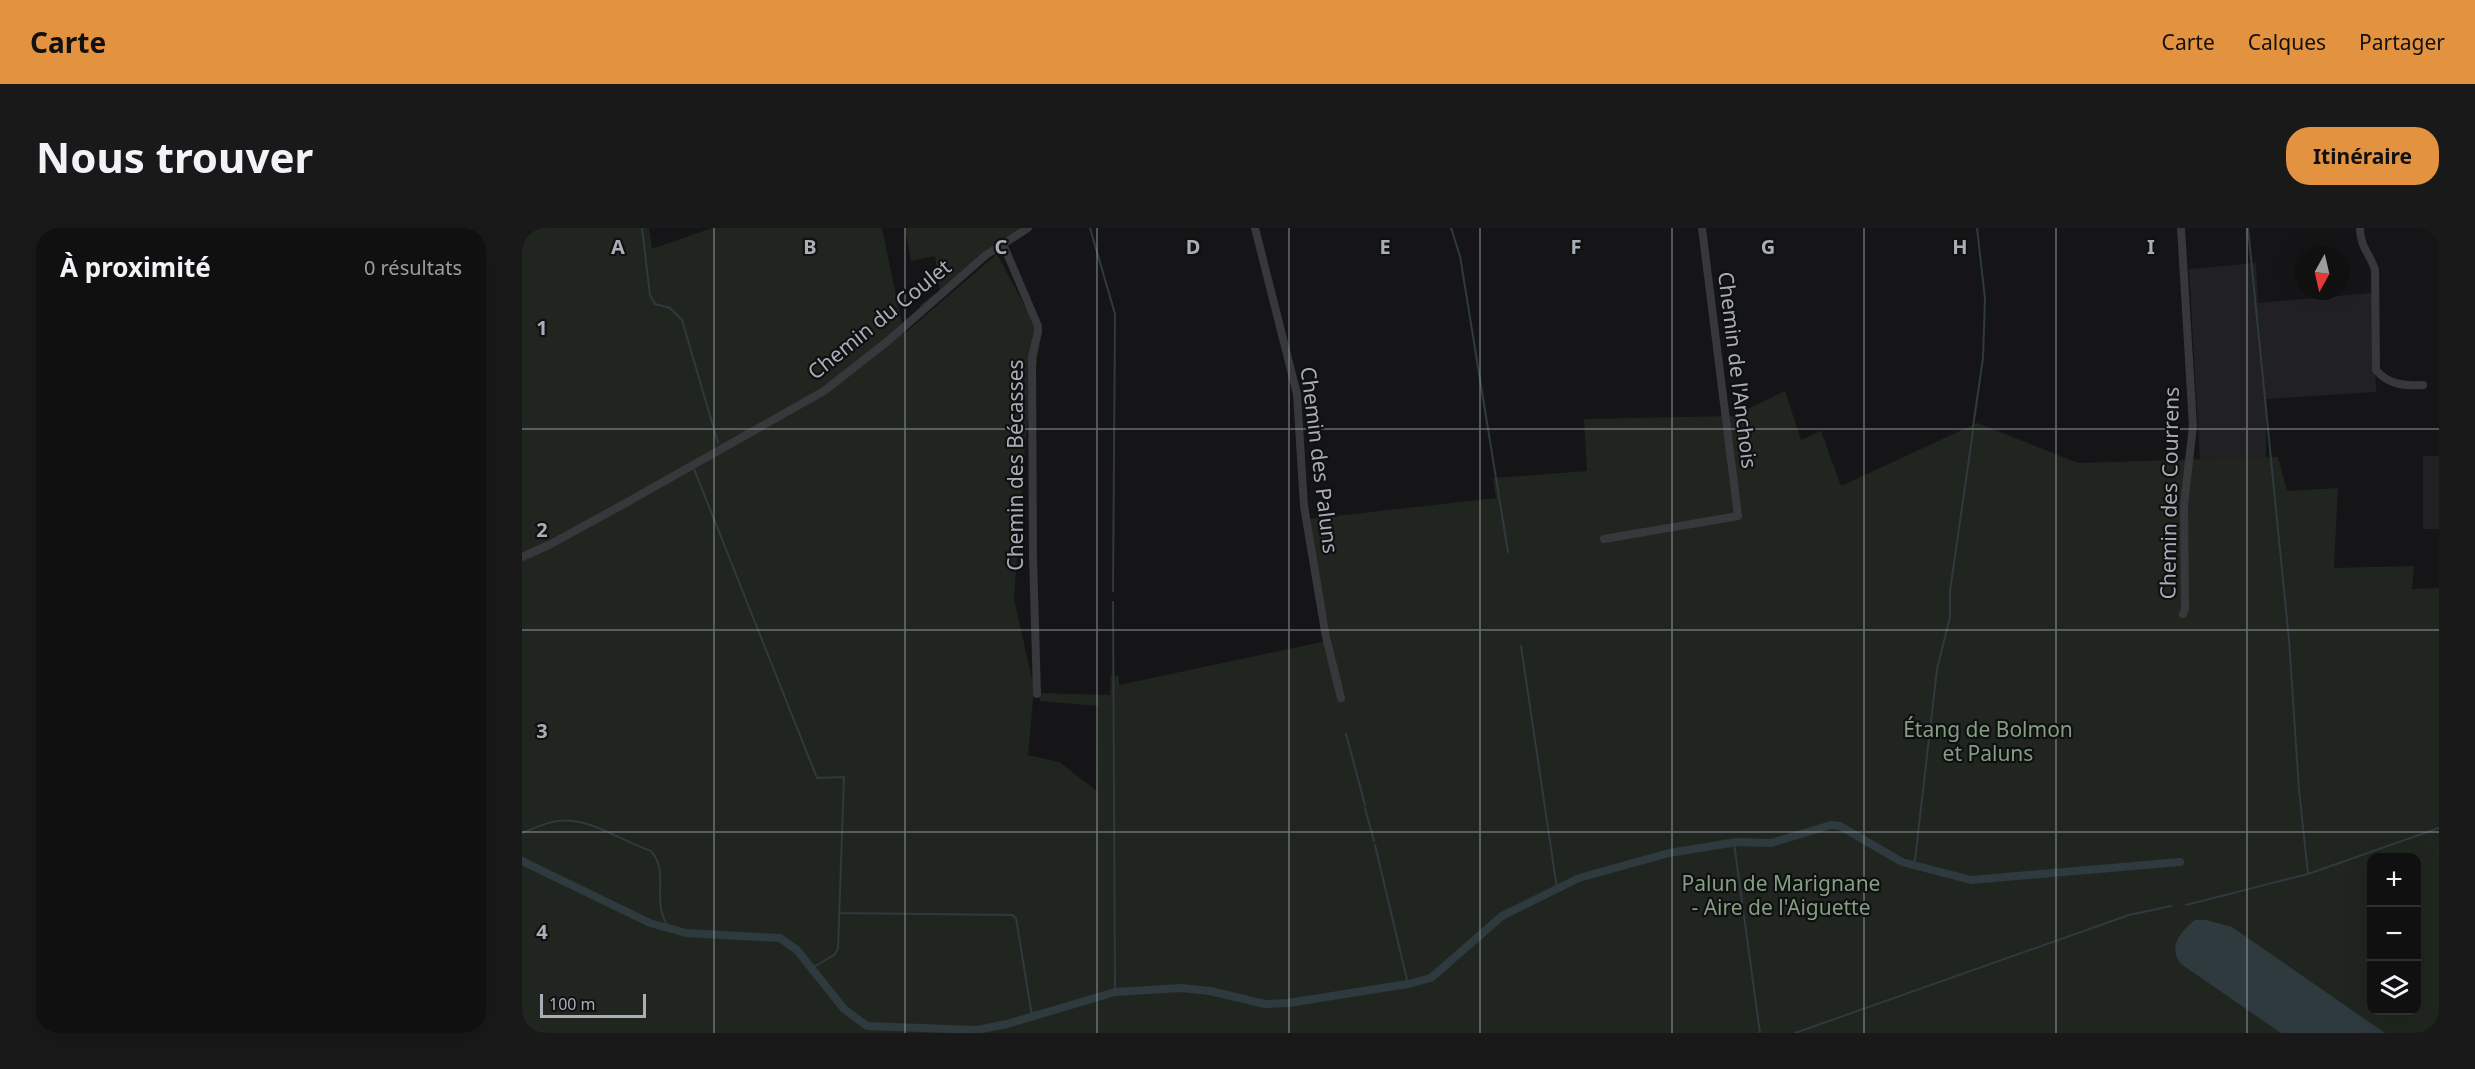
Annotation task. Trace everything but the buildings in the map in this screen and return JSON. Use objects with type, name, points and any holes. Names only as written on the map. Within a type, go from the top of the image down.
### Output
[{"type":"street","name":"Chemin du Coulet","points":[[522,556],[549,545],[624,504],[824,390],[890,340],[986,255],[1028,228]]},
{"type":"street","name":"Chemin des Paluns","points":[[1255,228],[1297,394],[1304,506],[1326,637],[1341,698]]},
{"type":"street","name":"Chemin de l'Anchois","points":[[1604,539],[1738,516],[1702,228]]},
{"type":"street","name":"Chemin des Courrens","points":[[2181,228],[2193,426],[2184,505],[2185,609],[2183,614]]},
{"type":"street","points":[[2360,228],[2361,243],[2373,262],[2375,270],[2376,370],[2382,378],[2396,384],[2423,385]]},
{"type":"street","name":"Chemin des Bécasses","points":[[1003,244],[1038,329],[1032,357],[1033,556],[1037,694]]},
{"type":"shaded area","points":[[2256,263],[2258,303],[2295,300],[2349,300],[2349,295],[2372,293],[2376,392],[2266,399],[2266,458],[2200,461],[2189,269]]},
{"type":"shaded area","points":[[2423,456],[2439,456],[2439,529],[2423,529]]},
{"type":"shaded area","points":[[2195,920],[2206,920],[2232,927],[2385,1033],[2281,1033],[2181,964],[2175,952],[2176,946],[2181,934]]},
{"type":"green space","name":"Étang de Bolmon et Paluns","points":[[522,228],[649,228],[652,249],[712,228],[882,228],[904,334],[997,254],[1041,336],[1026,434],[1014,599],[1034,688],[1028,755],[1059,762],[1097,791],[1098,706],[1040,701],[1038,693],[1110,695],[1111,675],[1119,676],[1119,685],[1331,640],[1309,519],[1496,498],[1493,478],[1587,471],[1584,419],[1733,416],[1785,391],[1801,440],[1821,431],[1841,486],[1977,423],[2078,463],[2278,457],[2287,491],[2338,488],[2334,568],[2414,566],[2412,589],[2439,588],[2439,1033],[522,1033]]},
{"type":"green space","points":[[905,228],[1033,229],[988,256],[923,315],[920,305],[940,290],[935,256],[911,261]]},
{"type":"waterway","points":[[642,228],[650,295],[655,304],[670,308],[682,320],[718,443]]},
{"type":"waterway","points":[[1090,228],[1115,314],[1113,591]]},
{"type":"waterway","points":[[1451,228],[1460,256],[1508,552]]},
{"type":"waterway","points":[[1973,427],[1983,358],[1985,299],[1977,228]]},
{"type":"waterway","points":[[2248,228],[2289,640],[2299,790],[2308,874]]},
{"type":"waterway","points":[[1911,864],[1915,860],[1937,669],[1950,617],[1950,591],[1973,431]]},
{"type":"waterway","points":[[694,469],[817,778],[844,777],[838,949],[834,955],[812,968]]},
{"type":"waterway","points":[[1113,602],[1115,992]]},
{"type":"waterway","points":[[1521,646],[1557,889]]},
{"type":"waterway","points":[[1346,734],[1365,805]]},
{"type":"waterway","points":[[1365,808],[1374,841]]},
{"type":"waterway","points":[[522,833],[549,823],[570,821],[594,826],[651,851],[657,860],[659,869],[661,909],[670,929]]},
{"type":"waterway","points":[[522,861],[650,923],[686,933],[780,938],[797,950],[844,1009],[867,1026],[977,1030],[1007,1024],[1115,992],[1181,988],[1210,991],[1265,1004],[1288,1003],[1408,984],[1431,978],[1502,916],[1579,878],[1669,853],[1737,842],[1771,843],[1831,825],[1840,826],[1902,862],[1971,880],[2180,862]]},
{"type":"waterway","points":[[2186,905],[2308,874],[2439,828]]},
{"type":"waterway","points":[[1734,843],[1760,1033]]},
{"type":"waterway","points":[[1375,845],[1408,984]]},
{"type":"waterway","points":[[1795,1033],[2129,915],[2171,906]]},
{"type":"waterway","points":[[839,913],[1012,915],[1016,918],[1032,1016]]},
{"type":"park label","name":"Palun de Marignane - Aire de l'Aiguette","points":[[1781,895]]}]
